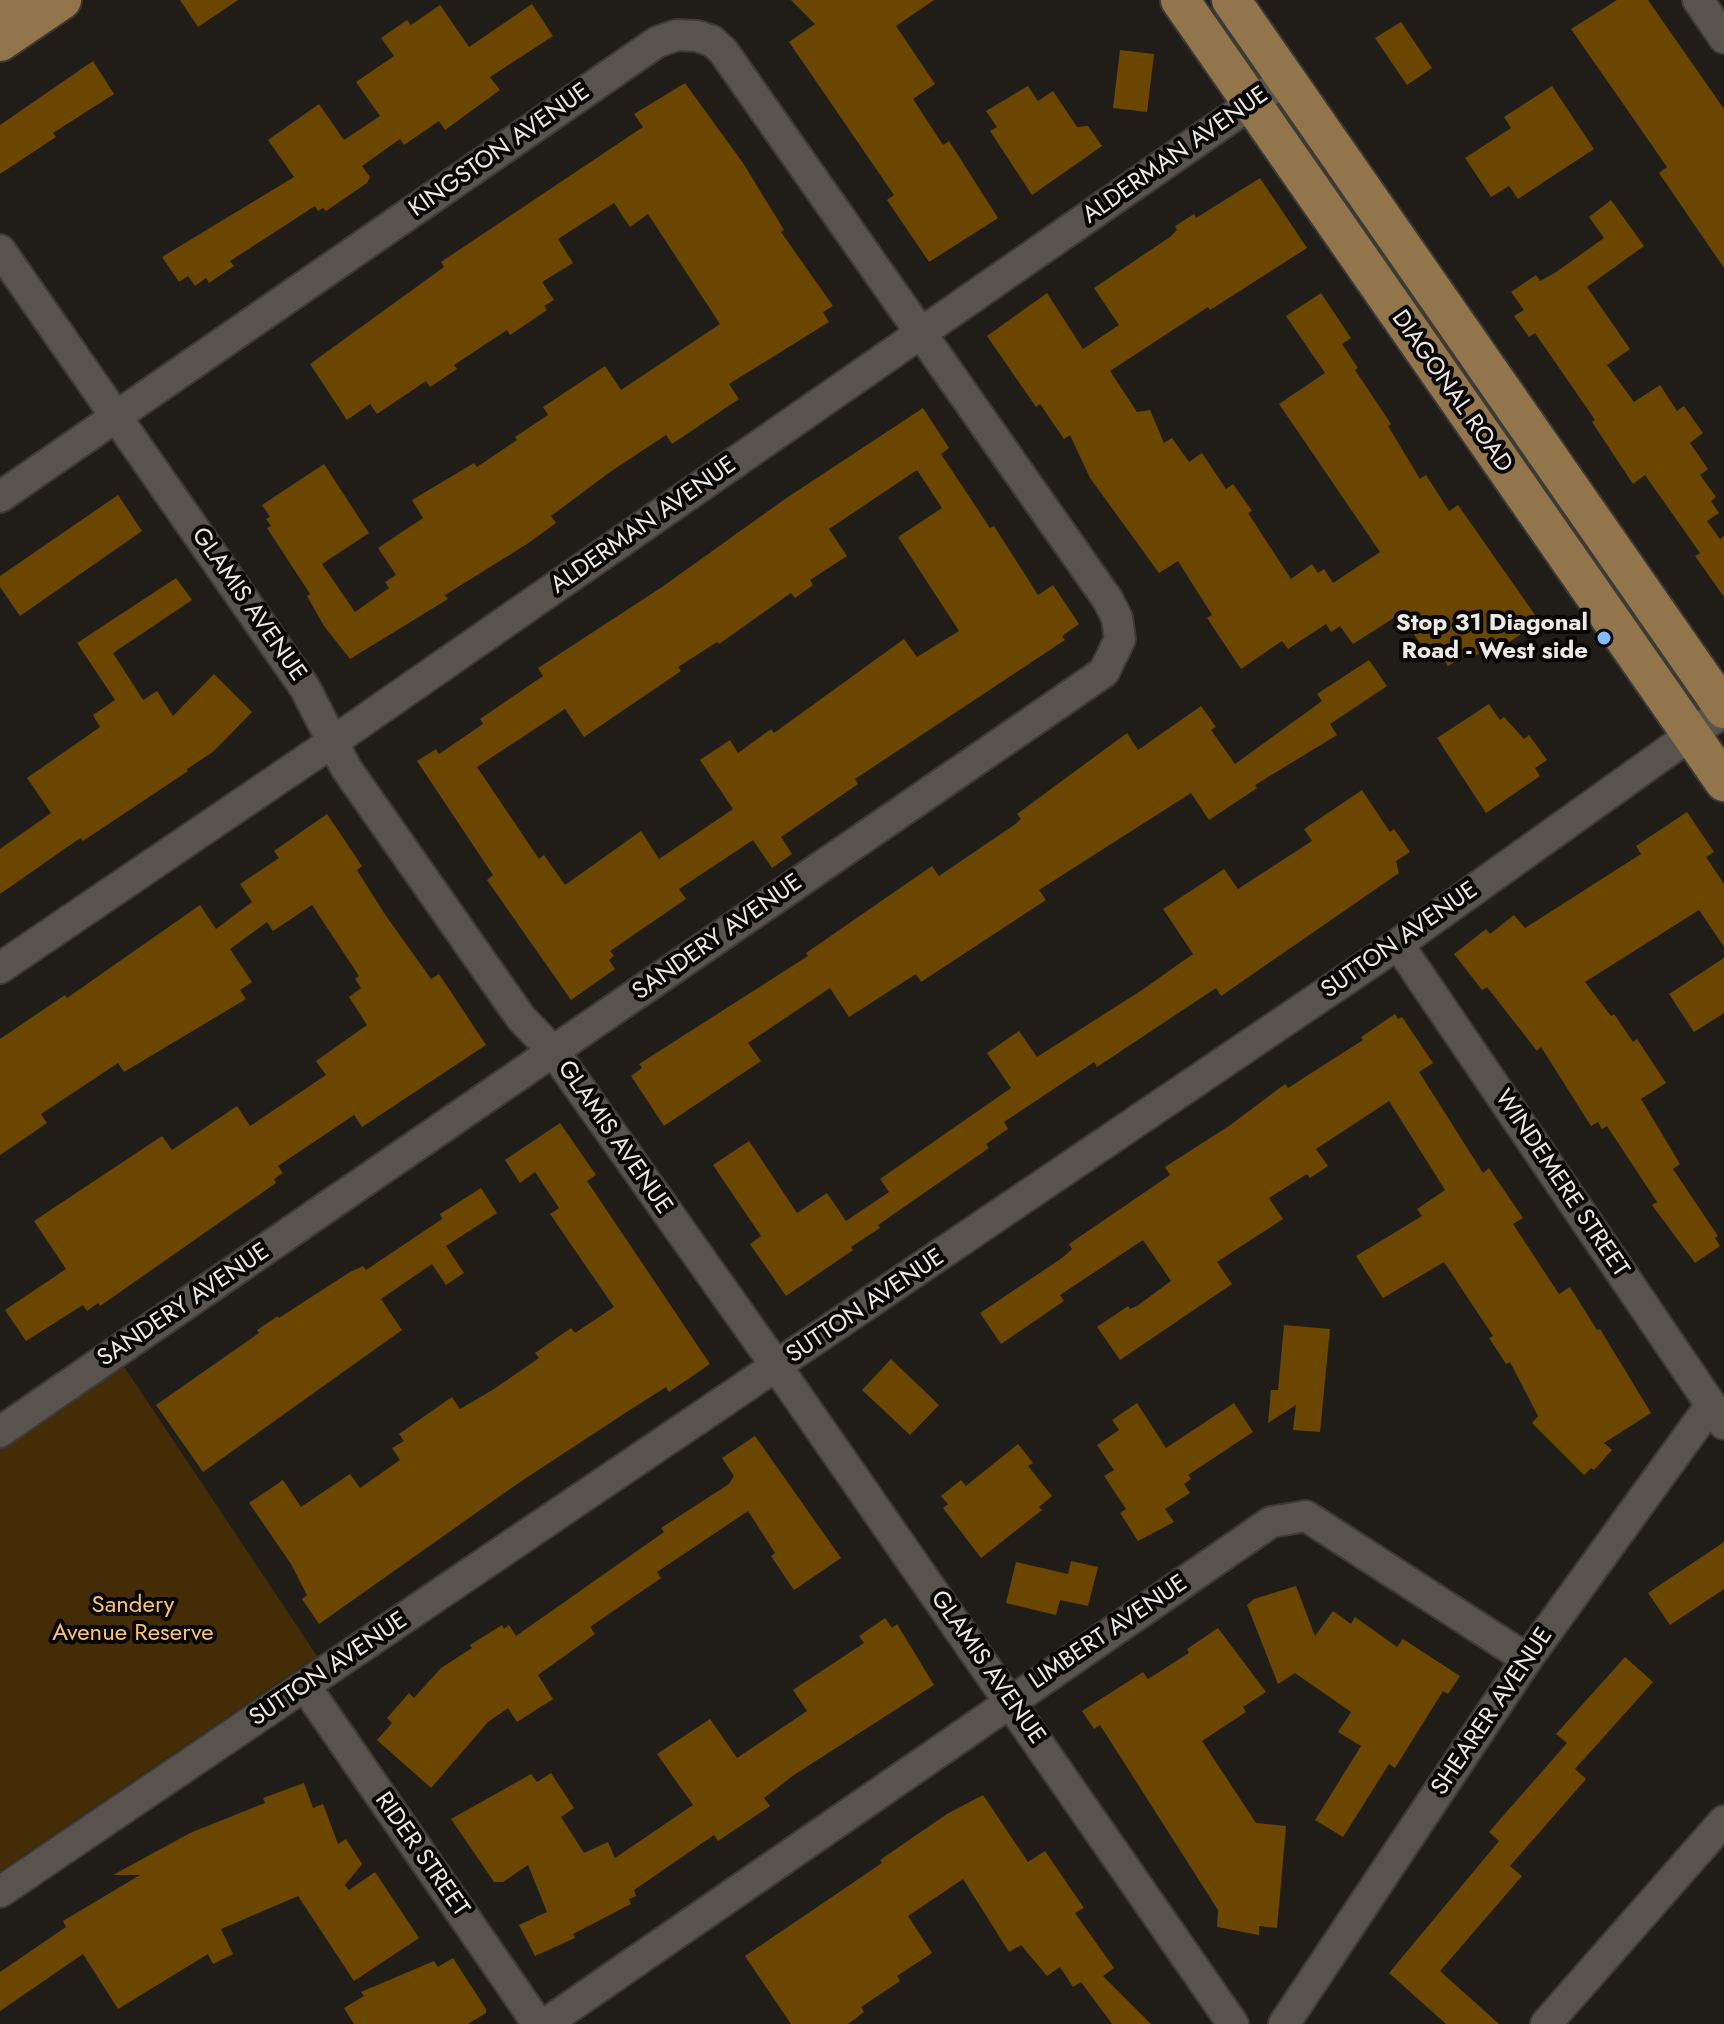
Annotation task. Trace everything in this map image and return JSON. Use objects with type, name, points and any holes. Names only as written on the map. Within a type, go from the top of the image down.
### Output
[{"type":"main road","points":[[0,8],[12,0]]},
{"type":"main road","points":[[0,42],[62,0]]},
{"type":"main road","name":"DIAGONAL ROAD","points":[[1180,0],[1724,782]]},
{"type":"main road","name":"DIAGONAL ROAD","points":[[1231,0],[1724,710]]},
{"type":"street","points":[[1698,0],[1724,38]]},
{"type":"street","name":"KINGSTON AVENUE","points":[[0,497],[657,42],[677,35],[697,36],[723,51],[922,334]]},
{"type":"street","name":"ALDERMAN AVENUE","points":[[0,968],[334,741],[1285,80]]},
{"type":"street","name":"GLAMIS AVENUE","points":[[0,250],[305,688],[346,768],[512,1006],[554,1052],[777,1367],[1233,2024]]},
{"type":"street","name":"SANDERY AVENUE","points":[[0,1432],[1104,672],[1120,639],[1117,618],[1108,600],[922,334]]},
{"type":"street","name":"SUTTON AVENUE","points":[[0,1892],[1398,944],[1724,710]]},
{"type":"street","name":"WINDEMERE STREET","points":[[1398,944],[1717,1414]]},
{"type":"street","name":"SHEARER AVENUE","points":[[1284,2024],[1527,1659],[1717,1414]]},
{"type":"street","name":"LIMBERT AVENUE","points":[[545,2024],[1271,1522],[1306,1516],[1527,1659]]},
{"type":"street","name":"RIDER STREET","points":[[305,1686],[538,2024]]},
{"type":"street","points":[[1546,2024],[1724,1821]]},
{"type":"green space","name":"Sandery Avenue Reserve","points":[[119,1359],[317,1656],[0,1871],[0,1441]]},
{"type":"building","points":[[180,0],[238,0],[198,27]]},
{"type":"building","points":[[791,0],[934,0],[896,26],[935,84],[913,99],[943,145],[949,141],[998,218],[929,262],[887,200],[894,195],[789,42],[815,24]]},
{"type":"building","points":[[1617,0],[1648,0],[1724,109],[1724,268],[1659,173],[1667,167],[1571,29]]},
{"type":"building","points":[[532,4],[553,36],[490,77],[500,90],[445,130],[439,121],[404,145],[400,139],[362,166],[370,177],[367,183],[326,211],[323,208],[318,211],[315,206],[230,261],[234,266],[209,283],[206,278],[195,286],[188,276],[179,282],[162,257],[294,177],[268,140],[319,104],[344,140],[380,116],[356,82],[394,56],[381,38],[407,20],[411,25],[440,5],[469,47]]},
{"type":"building","points":[[1401,22],[1432,68],[1407,85],[1375,38]]},
{"type":"building","points":[[1120,50],[1154,54],[1147,112],[1113,108]]},
{"type":"building","points":[[93,61],[114,94],[53,133],[56,137],[0,174],[0,125]]},
{"type":"building","points":[[685,83],[743,163],[784,230],[781,232],[833,306],[823,312],[829,322],[729,384],[739,399],[672,444],[666,435],[610,472],[551,516],[556,523],[527,544],[445,595],[448,599],[350,659],[324,626],[307,596],[310,594],[267,528],[271,526],[266,519],[270,517],[262,505],[324,464],[369,533],[322,564],[355,612],[389,588],[385,582],[396,575],[378,548],[423,518],[412,500],[474,463],[477,467],[517,440],[515,437],[548,415],[543,407],[605,366],[621,390],[720,324],[648,214],[630,227],[614,203],[558,239],[573,263],[542,282],[554,300],[544,306],[547,310],[510,335],[507,330],[454,365],[457,369],[430,387],[426,381],[377,414],[370,404],[347,420],[310,364],[444,267],[441,262],[643,127],[634,114]]},
{"type":"building","points":[[1028,86],[1038,101],[1053,91],[1077,127],[1088,126],[1102,146],[1032,195],[990,131],[997,127],[986,111]]},
{"type":"building","points":[[1552,86],[1594,149],[1518,199],[1509,186],[1491,197],[1465,158],[1511,128],[1504,117]]},
{"type":"building","points":[[1260,178],[1307,248],[1110,371],[1137,412],[1150,410],[1164,443],[1172,438],[1189,462],[1202,453],[1226,489],[1233,484],[1291,579],[1312,564],[1318,573],[1324,569],[1333,583],[1380,552],[1279,404],[1325,373],[1286,316],[1321,293],[1351,338],[1342,344],[1358,368],[1355,370],[1391,424],[1388,426],[1420,479],[1426,475],[1449,511],[1458,505],[1540,622],[1509,642],[1506,640],[1497,646],[1495,643],[1475,656],[1471,651],[1448,666],[1433,643],[1424,649],[1400,614],[1353,644],[1340,626],[1331,632],[1326,624],[1288,649],[1282,641],[1241,669],[1207,618],[1212,615],[1178,561],[1159,573],[1090,478],[1070,435],[1064,439],[1040,404],[1036,407],[987,336],[1047,293],[1083,349],[1119,325],[1094,288],[1170,237],[1177,230],[1175,226],[1194,214],[1196,218]]},
{"type":"building","points":[[1611,200],[1644,246],[1587,287],[1630,349],[1607,365],[1634,402],[1660,385],[1677,411],[1684,406],[1703,433],[1690,443],[1708,469],[1700,475],[1716,497],[1711,501],[1719,513],[1707,521],[1720,539],[1724,536],[1724,597],[1695,556],[1700,553],[1645,475],[1633,484],[1592,422],[1595,420],[1535,333],[1529,337],[1514,316],[1524,310],[1511,292],[1536,275],[1540,281],[1556,272],[1604,238],[1589,217]]},
{"type":"building","points":[[923,408],[949,448],[941,454],[990,528],[994,526],[1038,595],[1053,585],[1079,624],[1062,636],[1065,640],[855,779],[858,784],[781,837],[792,854],[772,868],[753,840],[679,889],[686,899],[610,951],[614,956],[609,960],[615,969],[571,1000],[487,880],[493,875],[417,761],[436,749],[439,754],[483,724],[480,719],[543,676],[538,668],[662,587],[785,499]],"holes":[[[917,470],[942,508],[898,537],[959,631],[917,657],[904,639],[774,733],[771,729],[738,753],[730,740],[700,760],[733,809],[659,859],[641,831],[565,885],[544,855],[539,859],[477,767],[565,709],[584,737],[681,671],[678,667],[717,642],[719,644],[791,593],[795,598],[813,585],[810,580],[847,556],[829,529]]]},
{"type":"building","points":[[118,495],[142,531],[20,616],[0,587],[0,576]]},
{"type":"building","points":[[176,578],[192,600],[113,653],[143,700],[157,691],[173,716],[214,674],[252,712],[214,751],[188,771],[83,841],[81,838],[73,843],[0,894],[0,849],[51,813],[27,778],[100,727],[93,715],[115,700],[77,643]]},
{"type":"building","points":[[1369,660],[1387,686],[1330,724],[1337,735],[1255,785],[1257,788],[1209,820],[1191,793],[1039,890],[1046,900],[921,982],[916,974],[849,1017],[830,988],[748,1043],[761,1061],[664,1126],[631,1076],[642,1068],[639,1064],[808,956],[806,953],[932,866],[939,876],[1014,825],[1021,819],[1017,814],[1127,733],[1138,750],[1201,706],[1216,727],[1211,730],[1235,764],[1322,701],[1317,694]]},
{"type":"building","points":[[1489,704],[1500,720],[1504,717],[1524,739],[1529,735],[1547,760],[1535,768],[1540,776],[1486,813],[1437,738]]},
{"type":"building","points":[[1362,790],[1390,832],[1394,829],[1410,852],[1396,861],[1399,873],[1221,996],[1216,988],[1097,1067],[1094,1062],[1004,1122],[1008,1129],[986,1144],[989,1148],[878,1225],[880,1228],[851,1247],[853,1250],[786,1296],[750,1244],[761,1236],[713,1165],[749,1141],[797,1213],[827,1193],[846,1221],[889,1192],[880,1179],[1011,1088],[987,1053],[1019,1031],[1037,1057],[1142,990],[1193,954],[1163,909],[1224,869],[1238,889],[1312,841],[1304,829]]},
{"type":"building","points":[[1687,812],[1714,852],[1706,857],[1724,884],[1724,947],[1699,910],[1585,982],[1611,1016],[1614,1014],[1633,1042],[1637,1039],[1666,1083],[1641,1099],[1680,1164],[1673,1169],[1718,1236],[1715,1238],[1720,1246],[1695,1263],[1652,1205],[1657,1202],[1607,1126],[1602,1129],[1598,1122],[1591,1126],[1541,1047],[1537,1051],[1487,987],[1482,990],[1454,954],[1486,929],[1490,934],[1514,915],[1525,928],[1641,854],[1636,846]]},
{"type":"building","points":[[327,814],[362,866],[357,870],[384,913],[431,979],[439,974],[486,1045],[362,1127],[354,1115],[278,1166],[283,1173],[274,1179],[276,1183],[100,1306],[98,1303],[87,1311],[83,1305],[26,1341],[5,1310],[66,1269],[34,1221],[162,1136],[172,1150],[237,1106],[250,1126],[326,1075],[316,1061],[367,1025],[349,997],[361,988],[355,979],[359,976],[312,905],[273,931],[267,922],[230,949],[252,982],[240,990],[246,999],[124,1072],[118,1063],[41,1114],[47,1123],[0,1155],[0,1039],[65,995],[67,998],[200,905],[216,929],[252,902],[240,884],[279,858],[274,851]]},
{"type":"building","points":[[1724,958],[1724,1013],[1694,1032],[1669,994]]},
{"type":"building","points":[[1395,1014],[1398,1019],[1402,1017],[1433,1063],[1419,1072],[1483,1173],[1489,1168],[1523,1218],[1513,1224],[1559,1294],[1570,1287],[1597,1330],[1600,1329],[1651,1413],[1604,1443],[1612,1450],[1594,1470],[1591,1468],[1584,1475],[1532,1423],[1538,1416],[1510,1362],[1506,1364],[1489,1338],[1493,1336],[1444,1262],[1383,1298],[1356,1256],[1422,1216],[1417,1209],[1445,1190],[1389,1101],[1316,1149],[1328,1166],[1310,1178],[1307,1174],[1269,1198],[1283,1219],[1217,1262],[1232,1284],[1120,1360],[1097,1327],[1128,1306],[1130,1309],[1137,1306],[1171,1281],[1143,1240],[1060,1295],[1064,1301],[1001,1344],[980,1313],[1062,1258],[1072,1249],[1069,1244],[1170,1175],[1165,1167],[1229,1126],[1285,1084],[1288,1088],[1363,1040],[1361,1037]]},
{"type":"building","points":[[560,1123],[596,1175],[587,1181],[710,1364],[669,1392],[666,1387],[517,1484],[319,1624],[302,1599],[307,1595],[291,1564],[249,1503],[283,1480],[301,1507],[350,1474],[360,1488],[400,1460],[392,1448],[404,1441],[399,1434],[452,1397],[460,1409],[494,1389],[539,1358],[535,1353],[571,1328],[575,1333],[614,1307],[550,1214],[559,1208],[535,1172],[520,1183],[505,1160]]},
{"type":"building","points":[[481,1188],[497,1213],[446,1246],[464,1273],[446,1285],[432,1264],[381,1299],[402,1330],[203,1472],[156,1405],[259,1333],[257,1330],[350,1272],[363,1266],[366,1270],[442,1219],[440,1214]]},
{"type":"building","points":[[1284,1325],[1330,1329],[1320,1432],[1293,1430],[1296,1405],[1268,1423],[1271,1390],[1278,1390]]},
{"type":"building","points":[[891,1359],[939,1405],[910,1435],[862,1390]]},
{"type":"building","points":[[1137,1403],[1166,1448],[1234,1403],[1253,1432],[1188,1475],[1191,1479],[1184,1484],[1190,1493],[1165,1509],[1174,1522],[1138,1541],[1120,1513],[1126,1509],[1104,1476],[1114,1470],[1097,1445],[1119,1430],[1112,1420]]},
{"type":"building","points":[[755,1436],[841,1558],[794,1590],[771,1556],[775,1553],[748,1511],[657,1572],[661,1578],[590,1627],[595,1634],[538,1675],[553,1699],[517,1722],[508,1708],[488,1722],[431,1788],[377,1740],[392,1723],[387,1718],[409,1693],[414,1698],[441,1668],[472,1648],[470,1645],[502,1625],[504,1629],[509,1625],[516,1636],[664,1532],[661,1528],[729,1484],[734,1476],[722,1458]]},
{"type":"building","points":[[1018,1444],[1033,1463],[1028,1466],[1052,1496],[1039,1507],[1042,1510],[981,1558],[943,1508],[948,1504],[941,1496],[961,1480],[966,1486]]},
{"type":"building","points":[[1724,1542],[1724,1589],[1670,1625],[1648,1593]]},
{"type":"building","points":[[1071,1561],[1098,1567],[1088,1606],[1060,1600],[1056,1615],[1006,1603],[1016,1562],[1068,1574]]},
{"type":"building","points":[[1296,1586],[1315,1636],[1333,1611],[1351,1624],[1355,1617],[1397,1647],[1403,1639],[1460,1676],[1448,1694],[1443,1691],[1395,1768],[1389,1764],[1343,1837],[1315,1820],[1361,1746],[1338,1732],[1351,1712],[1295,1673],[1278,1684],[1247,1605],[1254,1599]]},
{"type":"building","points":[[885,1618],[892,1628],[897,1624],[934,1685],[794,1775],[764,1798],[770,1806],[718,1841],[714,1835],[634,1890],[636,1896],[629,1899],[631,1904],[573,1934],[575,1938],[535,1956],[519,1925],[547,1912],[528,1865],[503,1882],[494,1882],[451,1819],[531,1774],[537,1782],[551,1773],[574,1808],[561,1817],[584,1853],[608,1842],[615,1858],[693,1805],[657,1754],[710,1719],[737,1758],[807,1711],[793,1690],[864,1643],[859,1636]]},
{"type":"building","points":[[1218,1628],[1266,1692],[1243,1707],[1246,1712],[1202,1741],[1256,1823],[1286,1826],[1277,1928],[1259,1926],[1259,1935],[1217,1927],[1218,1910],[1100,1725],[1094,1729],[1082,1711],[1143,1672],[1148,1679],[1189,1653],[1187,1649]]},
{"type":"building","points":[[1625,1657],[1653,1682],[1575,1769],[1586,1779],[1510,1866],[1522,1876],[1440,1971],[1499,2024],[1446,2024],[1389,1973],[1499,1841],[1489,1832],[1567,1743],[1556,1734]]},
{"type":"building","points":[[304,1783],[313,1808],[323,1804],[338,1844],[346,1839],[362,1864],[345,1885],[349,1890],[375,1872],[419,1938],[354,1981],[298,1896],[221,1929],[233,1954],[213,1964],[208,1954],[118,2009],[83,1954],[0,2011],[0,1972],[66,1927],[63,1921],[140,1875],[113,1875],[190,1833],[265,1803],[263,1798]]},
{"type":"building","points":[[983,1795],[1028,1862],[1045,1851],[1084,1908],[1075,1913],[1114,1968],[1103,1976],[1151,2024],[1112,2024],[1081,1982],[1073,1987],[1060,1967],[1047,1976],[1021,1945],[1009,1952],[963,1879],[908,1916],[932,1953],[897,1976],[900,1981],[861,2007],[864,2012],[848,2024],[791,2024],[745,1956],[882,1863],[880,1860],[947,1814]]},
{"type":"building","points":[[453,1958],[486,2009],[486,2013],[468,2024],[354,2024],[344,2008],[364,1996],[361,1992],[434,1961],[438,1967]]},
{"type":"place","name":"Stop 31 Diagonal Road - West side","points":[[1604,638]]}]
